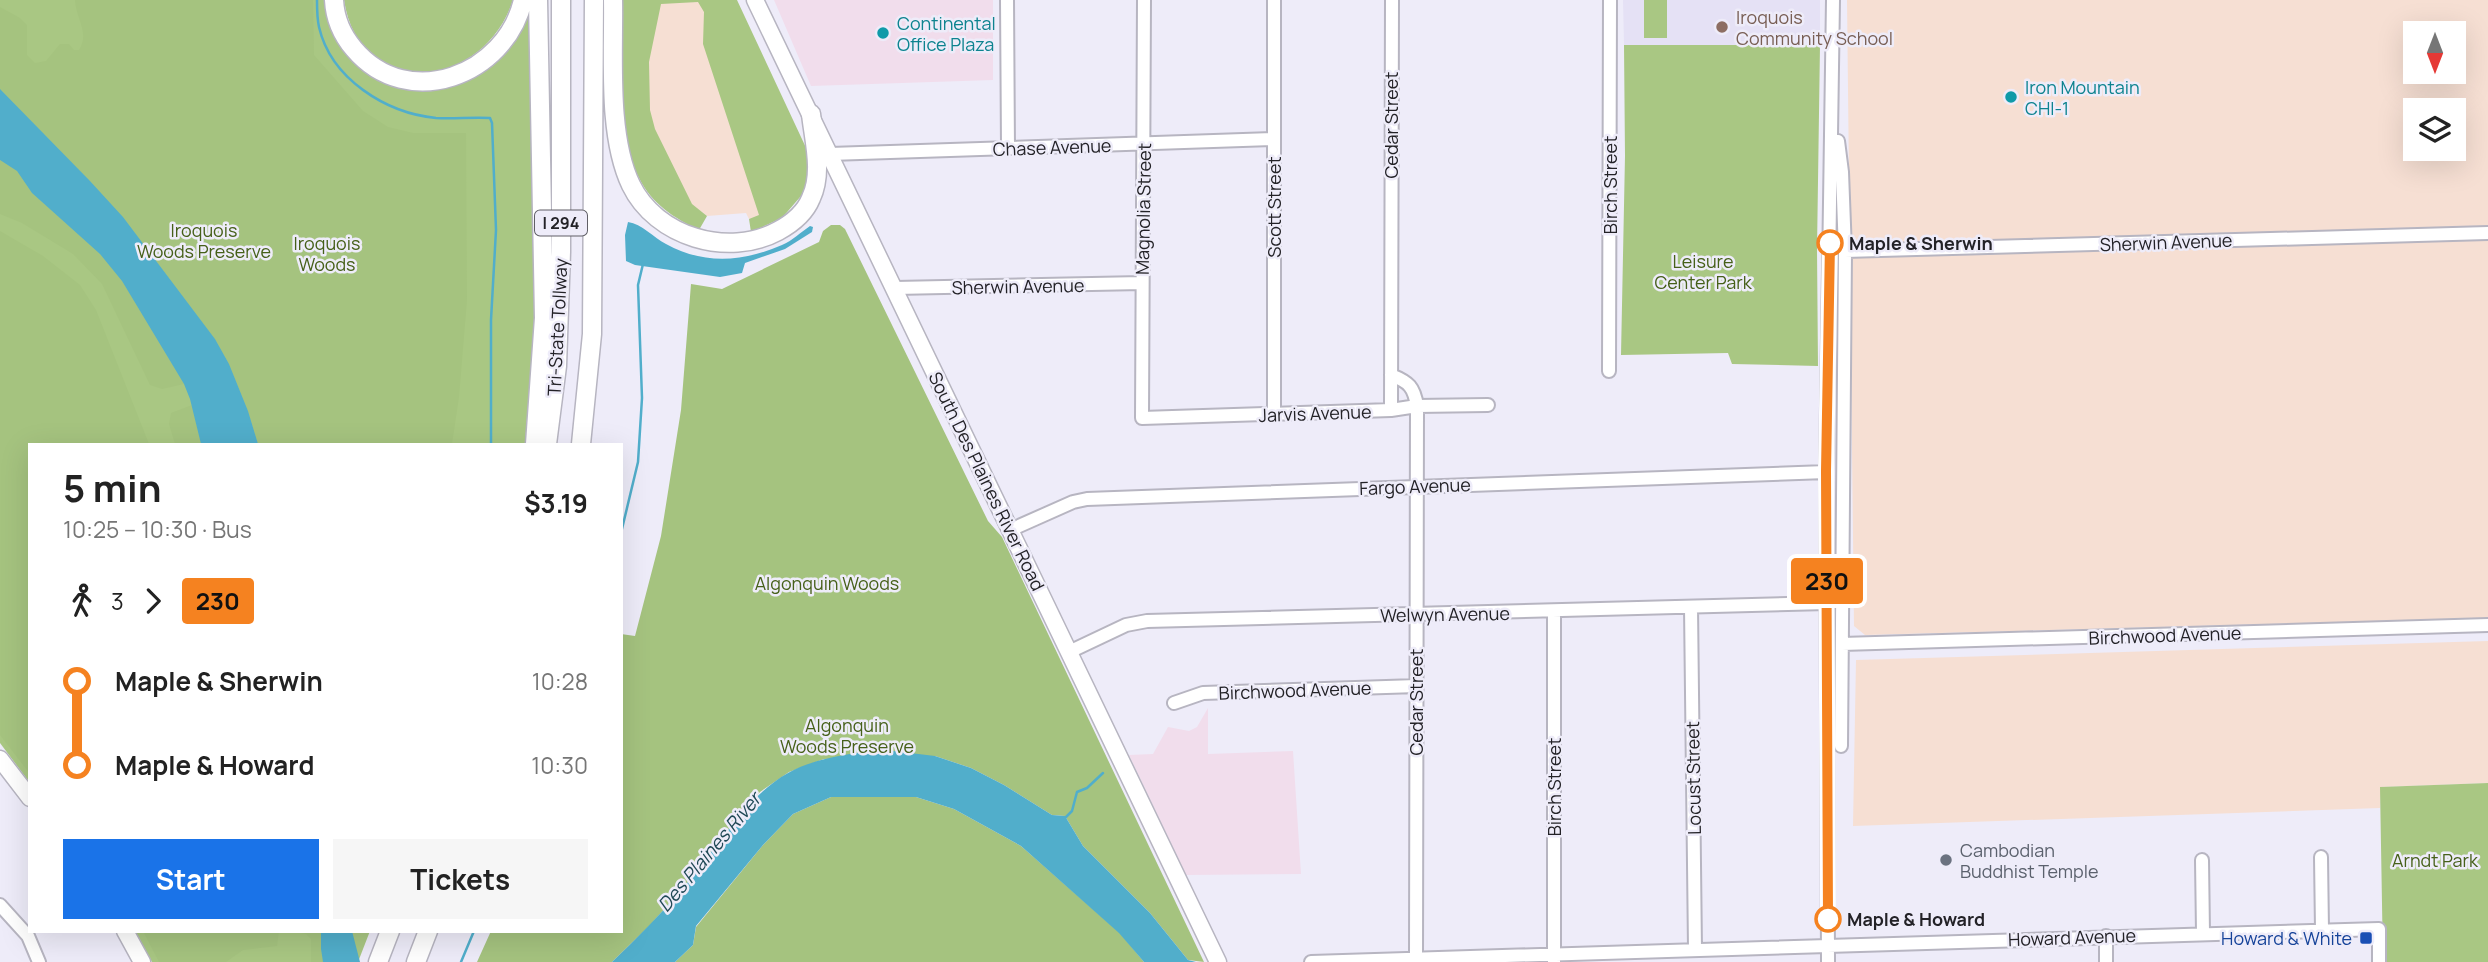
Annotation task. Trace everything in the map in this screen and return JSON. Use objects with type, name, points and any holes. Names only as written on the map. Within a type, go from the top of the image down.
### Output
[{"type":"highway","points":[[334,0],[339,25],[358,54],[375,69],[417,82],[455,76],[478,65],[500,46],[509,34],[523,0]]},
{"type":"highway","points":[[535,443],[544,318],[538,0]]},
{"type":"highway","name":"Tri-State Tollway","points":[[547,443],[558,354],[561,252],[561,0]]},
{"type":"highway","name":"Tri-State Tollway","points":[[581,443],[589,386],[593,322],[594,0]]},
{"type":"highway","points":[[613,0],[615,115],[626,172],[632,187],[651,211],[679,231],[711,243],[732,244],[752,242],[770,236],[794,220],[806,208],[815,185],[817,166],[811,114]]},
{"type":"highway","points":[[378,962],[389,933]]},
{"type":"highway","points":[[416,962],[427,933]]},
{"type":"main road","name":"South Des Plaines River Road","points":[[755,0],[1218,962]]},
{"type":"main road","points":[[0,759],[28,795]]},
{"type":"main road","points":[[126,933],[142,962]]},
{"type":"street","points":[[1007,0],[1008,148]]},
{"type":"street","name":"Magnolia Street","points":[[1142,418],[1144,0]]},
{"type":"street","name":"Scott Street","points":[[1274,0],[1274,415]]},
{"type":"street","name":"Cedar Street","points":[[1391,410],[1392,0]]},
{"type":"street","name":"Birch Street","points":[[1609,371],[1610,0]]},
{"type":"street","points":[[1828,962],[1826,471],[1833,0]]},
{"type":"street","points":[[1833,114],[1842,172],[1845,251],[1841,746]]},
{"type":"street","name":"Chase Avenue","points":[[830,154],[1274,139]]},
{"type":"street","name":"Sherwin Avenue","points":[[1845,251],[2488,233]]},
{"type":"street","name":"Sherwin Avenue","points":[[895,288],[1142,283]]},
{"type":"street","points":[[1391,375],[1406,381],[1414,389],[1418,406]]},
{"type":"street","name":"Jarvis Avenue","points":[[1142,418],[1488,405]]},
{"type":"street","name":"Cedar Street","points":[[1416,959],[1418,406]]},
{"type":"street","name":"Fargo Avenue","points":[[1010,530],[1073,502],[1087,499],[1826,471]]},
{"type":"street","name":"Welwyn Avenue","points":[[1069,652],[1126,625],[1147,621],[1827,603]]},
{"type":"street","name":"Locust Street","points":[[1691,607],[1695,949]]},
{"type":"street","name":"Birch Street","points":[[1554,612],[1554,958]]},
{"type":"street","name":"Birchwood Avenue","points":[[1842,645],[2488,625]]},
{"type":"street","name":"Birchwood Avenue","points":[[1174,703],[1203,693],[1417,687]]},
{"type":"street","points":[[2321,857],[2322,930]]},
{"type":"street","points":[[2202,860],[2203,933]]},
{"type":"street","points":[[0,905],[28,936],[38,962]]},
{"type":"street","name":"Howard Avenue","points":[[1311,962],[1554,958],[1695,949],[2379,929],[2379,962]]},
{"type":"street","points":[[2106,936],[2106,962]]},
{"type":"shaded area","points":[[637,0],[720,0],[777,211],[749,219],[746,213],[707,216],[661,182],[638,117]]},
{"type":"shaded area","points":[[774,0],[993,0],[993,80],[811,86]]},
{"type":"shaded area","name":"Iroquois Community School","points":[[1623,0],[1820,0],[1820,45],[1624,45]]},
{"type":"shaded area","points":[[1847,0],[2488,0],[2488,618],[1865,635],[1854,626]]},
{"type":"shaded area","points":[[2488,641],[2488,783],[2381,787],[2380,808],[1853,826],[1856,660]]},
{"type":"shaded area","points":[[1208,708],[1208,754],[1293,751],[1301,874],[1186,875],[1129,755],[1153,754],[1168,727],[1189,731],[1197,727]]},
{"type":"green space","name":"Iroquois Woods Preserve","points":[[0,0],[329,0],[358,63],[443,86],[528,8],[533,112],[535,318],[525,443],[28,443],[28,780],[0,743]]},
{"type":"green space","name":"Iroquois Woods","points":[[75,0],[313,0],[314,55],[363,111],[388,127],[413,133],[466,133],[467,300],[452,443],[258,443],[229,364],[215,339],[123,217],[0,89],[0,7],[27,25],[27,55],[35,63],[46,61],[60,44],[69,44],[74,50],[79,50],[83,32]]},
{"type":"green space","points":[[344,0],[513,0],[498,30],[477,53],[451,67],[424,73],[397,69],[373,57],[355,34]]},
{"type":"green space","points":[[621,0],[737,0],[808,152],[808,194],[801,196],[782,218],[751,232],[749,219],[759,215],[703,44],[704,12],[698,2],[661,4],[649,62],[650,110],[655,129],[692,204],[707,216],[699,230],[665,209],[644,187],[632,160],[623,116]]},
{"type":"green space","points":[[1644,0],[1667,0],[1667,38],[1644,38]]},
{"type":"green space","name":"Leisure Center Park","points":[[1624,45],[1820,45],[1818,366],[1732,364],[1728,353],[1621,355]]},
{"type":"green space","points":[[0,160],[17,171],[32,193],[100,254],[122,281],[184,384],[162,389],[150,385],[102,284],[73,254],[22,223],[0,214]]},
{"type":"green space","name":"Algonquin Woods","points":[[831,225],[840,225],[845,229],[988,521],[1002,537],[1204,962],[1188,960],[1150,913],[1083,846],[1065,816],[1052,815],[971,768],[935,756],[824,759],[789,772],[760,792],[683,888],[612,962],[477,962],[490,933],[623,933],[623,634],[635,636],[661,536],[681,410],[691,284],[722,289],[819,242],[823,231]]},
{"type":"green space","points":[[0,231],[43,256],[80,285],[96,310],[149,443],[28,443],[28,771],[0,735]]},
{"type":"green space","points":[[192,405],[201,443],[175,443],[169,424],[171,413]]},
{"type":"green space","name":"Arndt Park","points":[[2488,783],[2488,962],[2383,962],[2380,787]]},
{"type":"green space","points":[[831,797],[916,797],[954,809],[1021,846],[1120,933],[1144,962],[675,962],[693,945],[696,927],[763,845],[793,814]]},
{"type":"green space","points":[[136,933],[369,933],[358,962],[152,962]]},
{"type":"green space","points":[[144,933],[279,933],[277,946],[243,950],[226,962],[159,962]]},
{"type":"green space","points":[[302,933],[321,933],[323,962],[311,962],[311,939]]},
{"type":"water","points":[[0,89],[123,217],[215,339],[229,364],[258,443],[201,443],[184,384],[122,281],[100,254],[32,193],[17,171],[0,160]]},
{"type":"water","points":[[628,222],[638,225],[680,251],[724,259],[767,251],[789,241],[810,226],[813,227],[812,232],[785,249],[745,263],[742,273],[720,277],[635,265],[626,261],[625,235]]},
{"type":"water","points":[[877,749],[935,756],[971,768],[1052,815],[1065,816],[1083,846],[1150,913],[1188,960],[1196,962],[1144,962],[1119,933],[1021,846],[954,809],[916,797],[831,797],[793,814],[763,845],[696,926],[693,945],[675,962],[612,962],[683,888],[731,825],[772,783],[809,764]]},
{"type":"water","points":[[321,933],[353,933],[360,962],[323,962]]},
{"type":"waterway","points":[[317,0],[318,24],[325,46],[335,62],[363,90],[380,101],[417,115],[436,118],[490,118],[492,123],[496,230],[491,320],[491,443]]},
{"type":"waterway","points":[[623,525],[638,462],[642,398],[638,285],[643,264]]},
{"type":"waterway","points":[[1065,818],[1072,811],[1077,792],[1087,788],[1103,773]]},
{"type":"waterway","points":[[461,962],[473,933]]},
{"type":"bus line","name":"230","points":[[1828,919],[1826,471],[1830,243]]},
{"type":"place","name":"Iroquois Community School","points":[[1722,27]]},
{"type":"place","name":"Continental Office Plaza","points":[[883,33]]},
{"type":"place","name":"Iron Mountain CHI-1","points":[[2011,97]]},
{"type":"place","name":"Maple & Sherwin","points":[[1830,243]]},
{"type":"place","name":"Cambodian Buddhist Temple","points":[[1946,860]]},
{"type":"place","name":"Maple & Howard","points":[[1828,919]]},
{"type":"place","name":"Howard & White","points":[[2366,938]]},
{"type":"park label","name":"Algonquin Woods Preserve","points":[[847,735]]},
{"type":"water label","name":"Des Plaines River","points":[[709,852]]}]
